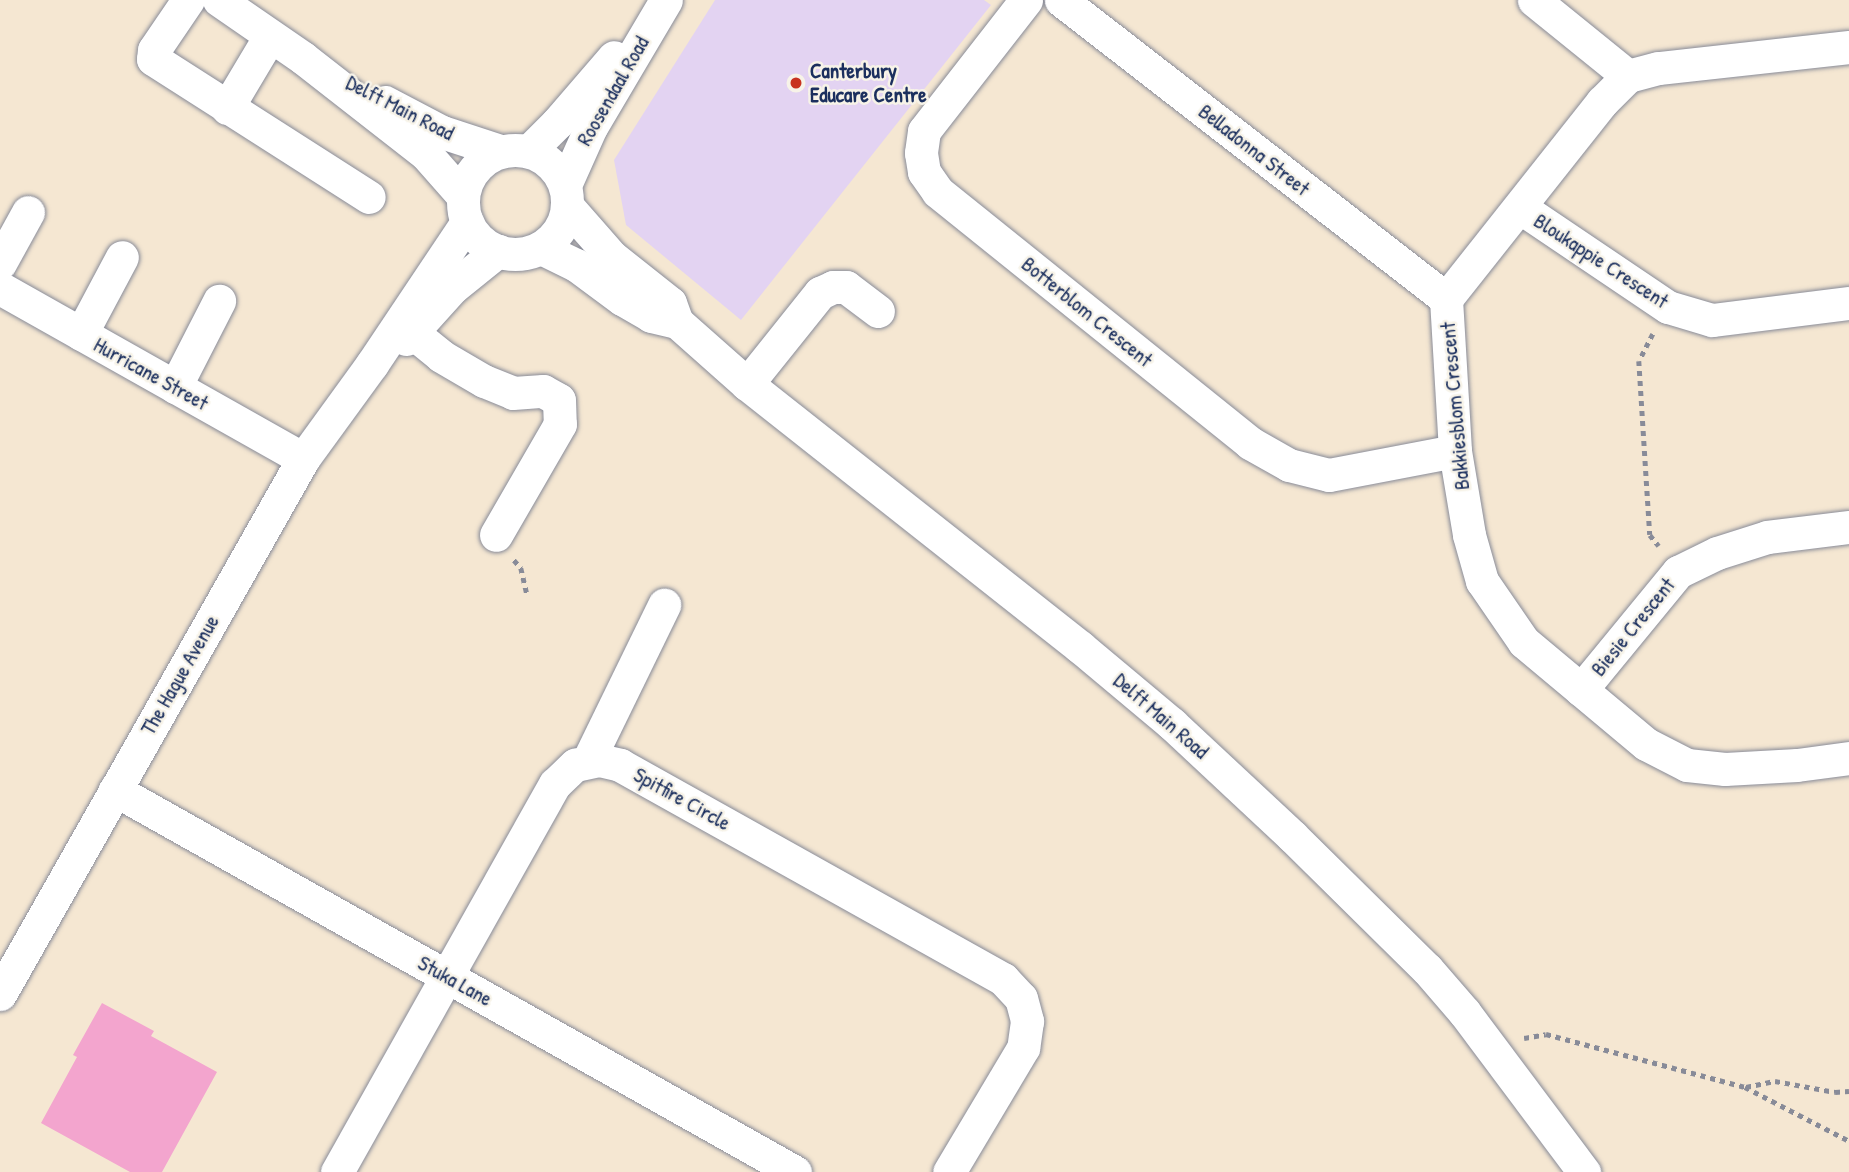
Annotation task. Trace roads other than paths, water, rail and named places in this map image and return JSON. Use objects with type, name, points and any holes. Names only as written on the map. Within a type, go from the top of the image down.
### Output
[{"type":"street","points":[[188,0],[154,50],[153,59],[369,197]]},
{"type":"street","name":"Delft Main Road","points":[[219,0],[303,58],[426,154],[465,209]]},
{"type":"street","name":"Roosendaal Road","points":[[515,151],[557,123],[665,0]]},
{"type":"street","name":"Roosendaal Road","points":[[567,196],[591,127],[665,0]]},
{"type":"street","name":"Botterblom Crescent","points":[[1026,0],[924,131],[921,153],[924,172],[938,192],[1250,443],[1289,465],[1329,475],[1455,451]]},
{"type":"street","name":"Belladonna Street","points":[[1061,0],[1446,299]]},
{"type":"street","points":[[1534,0],[1628,76],[1658,68],[1849,47]]},
{"type":"street","points":[[227,108],[270,36]]},
{"type":"street","name":"Delft Main Road","points":[[303,58],[442,132],[515,151]]},
{"type":"street","name":"Bakkiesblom Crescent","points":[[1628,76],[1602,102],[1521,208],[1446,299],[1455,451],[1469,535],[1482,581],[1524,642],[1646,744],[1687,765],[1725,769],[1797,765],[1849,758]]},
{"type":"street","points":[[515,151],[552,163],[567,196],[559,231],[541,248],[519,254],[498,251],[479,240],[465,209],[475,168],[515,151]]},
{"type":"street","name":"Delft Main Road","points":[[567,196],[612,257],[670,303],[677,322],[747,384],[1080,646],[1172,724],[1282,826],[1427,969],[1465,1013],[1584,1172]]},
{"type":"street","name":"Bloukappie Crescent","points":[[1521,208],[1668,307],[1712,320],[1849,303]]},
{"type":"street","name":"The Hague Avenue","points":[[0,994],[303,459],[372,365],[465,209]]},
{"type":"street","points":[[0,263],[28,212]]},
{"type":"street","name":"Delft Main Road","points":[[541,248],[576,265],[622,299],[651,316],[677,322]]},
{"type":"street","name":"The Hague Avenue","points":[[372,365],[413,333],[453,286],[498,251]]},
{"type":"street","points":[[81,334],[122,257]]},
{"type":"street","points":[[747,384],[820,293],[833,287],[846,288],[878,311]]},
{"type":"street","name":"Hurricane Street","points":[[0,288],[303,459]]},
{"type":"street","points":[[175,387],[219,302]]},
{"type":"street","points":[[413,333],[441,356],[484,381],[513,393],[543,391],[559,400],[560,424],[496,535]]},
{"type":"street","name":"Biesie Crescent","points":[[1581,690],[1678,572],[1717,553],[1767,537],[1849,527]]},
{"type":"street","points":[[337,1172],[555,784],[575,765],[588,761],[664,604]]},
{"type":"street","name":"Spitfire Circle","points":[[588,761],[620,765],[1003,979],[1021,998],[1027,1021],[1023,1048],[949,1172]]},
{"type":"street","name":"Stuka Lane","points":[[115,790],[795,1172]]},
{"type":"place","name":"Canterbury Educare Centre","points":[[796,83]]}]
